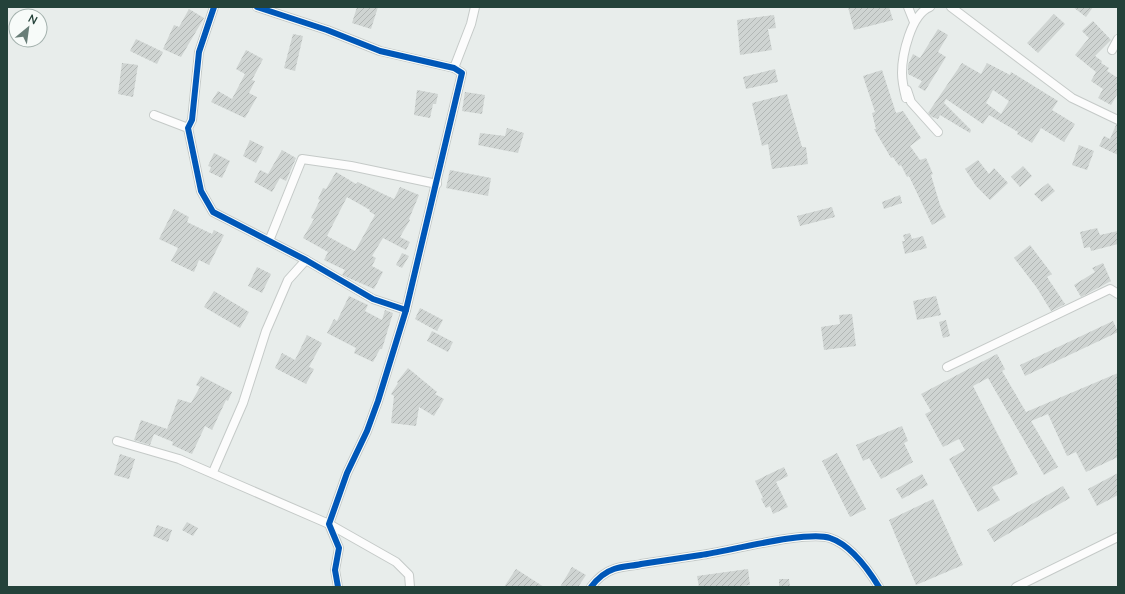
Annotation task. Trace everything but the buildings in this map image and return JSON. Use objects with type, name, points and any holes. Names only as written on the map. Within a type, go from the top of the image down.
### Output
[{"type":"street","points":[[214,7],[199,52],[192,120],[188,128],[201,191],[212,212],[306,260],[372,300],[406,310]]},
{"type":"street","points":[[257,7],[327,30],[380,51],[454,68],[462,73],[406,310],[378,401],[367,431],[347,473],[329,524],[338,548],[335,570],[338,587]]},
{"type":"street","points":[[454,68],[472,24],[475,7]]},
{"type":"street","points":[[908,7],[914,22]]},
{"type":"street","points":[[906,98],[903,82],[903,57],[914,22],[926,9],[930,7]]},
{"type":"street","points":[[952,7],[1072,98],[1118,120]]},
{"type":"street","points":[[1112,50],[1118,39]]},
{"type":"street","points":[[903,82],[911,102],[938,132]]},
{"type":"street","points":[[154,115],[188,128]]},
{"type":"street","points":[[269,241],[302,159],[351,166],[437,184]]},
{"type":"street","points":[[213,472],[243,403],[266,331],[288,280],[306,260]]},
{"type":"street","points":[[947,367],[1110,288],[1118,294]]},
{"type":"street","points":[[117,441],[179,459],[213,472],[329,524],[396,562],[408,575],[410,587]]},
{"type":"street","points":[[591,587],[597,579],[616,568],[715,553],[794,538],[820,536],[839,542],[855,556],[879,587]]},
{"type":"street","points":[[1016,587],[1118,537]]},
{"type":"cycle path","points":[[214,7],[199,52],[192,120],[188,128],[201,191],[213,212],[306,260],[373,299],[406,310]]},
{"type":"cycle path","points":[[257,7],[327,30],[380,51],[454,68],[462,73],[406,310],[378,401],[367,431],[347,473],[329,524],[339,548],[335,570],[338,587]]},
{"type":"cycle path","points":[[591,587],[604,574],[617,568],[701,555],[768,542],[819,536],[838,541],[845,546],[864,565],[879,587]]}]
